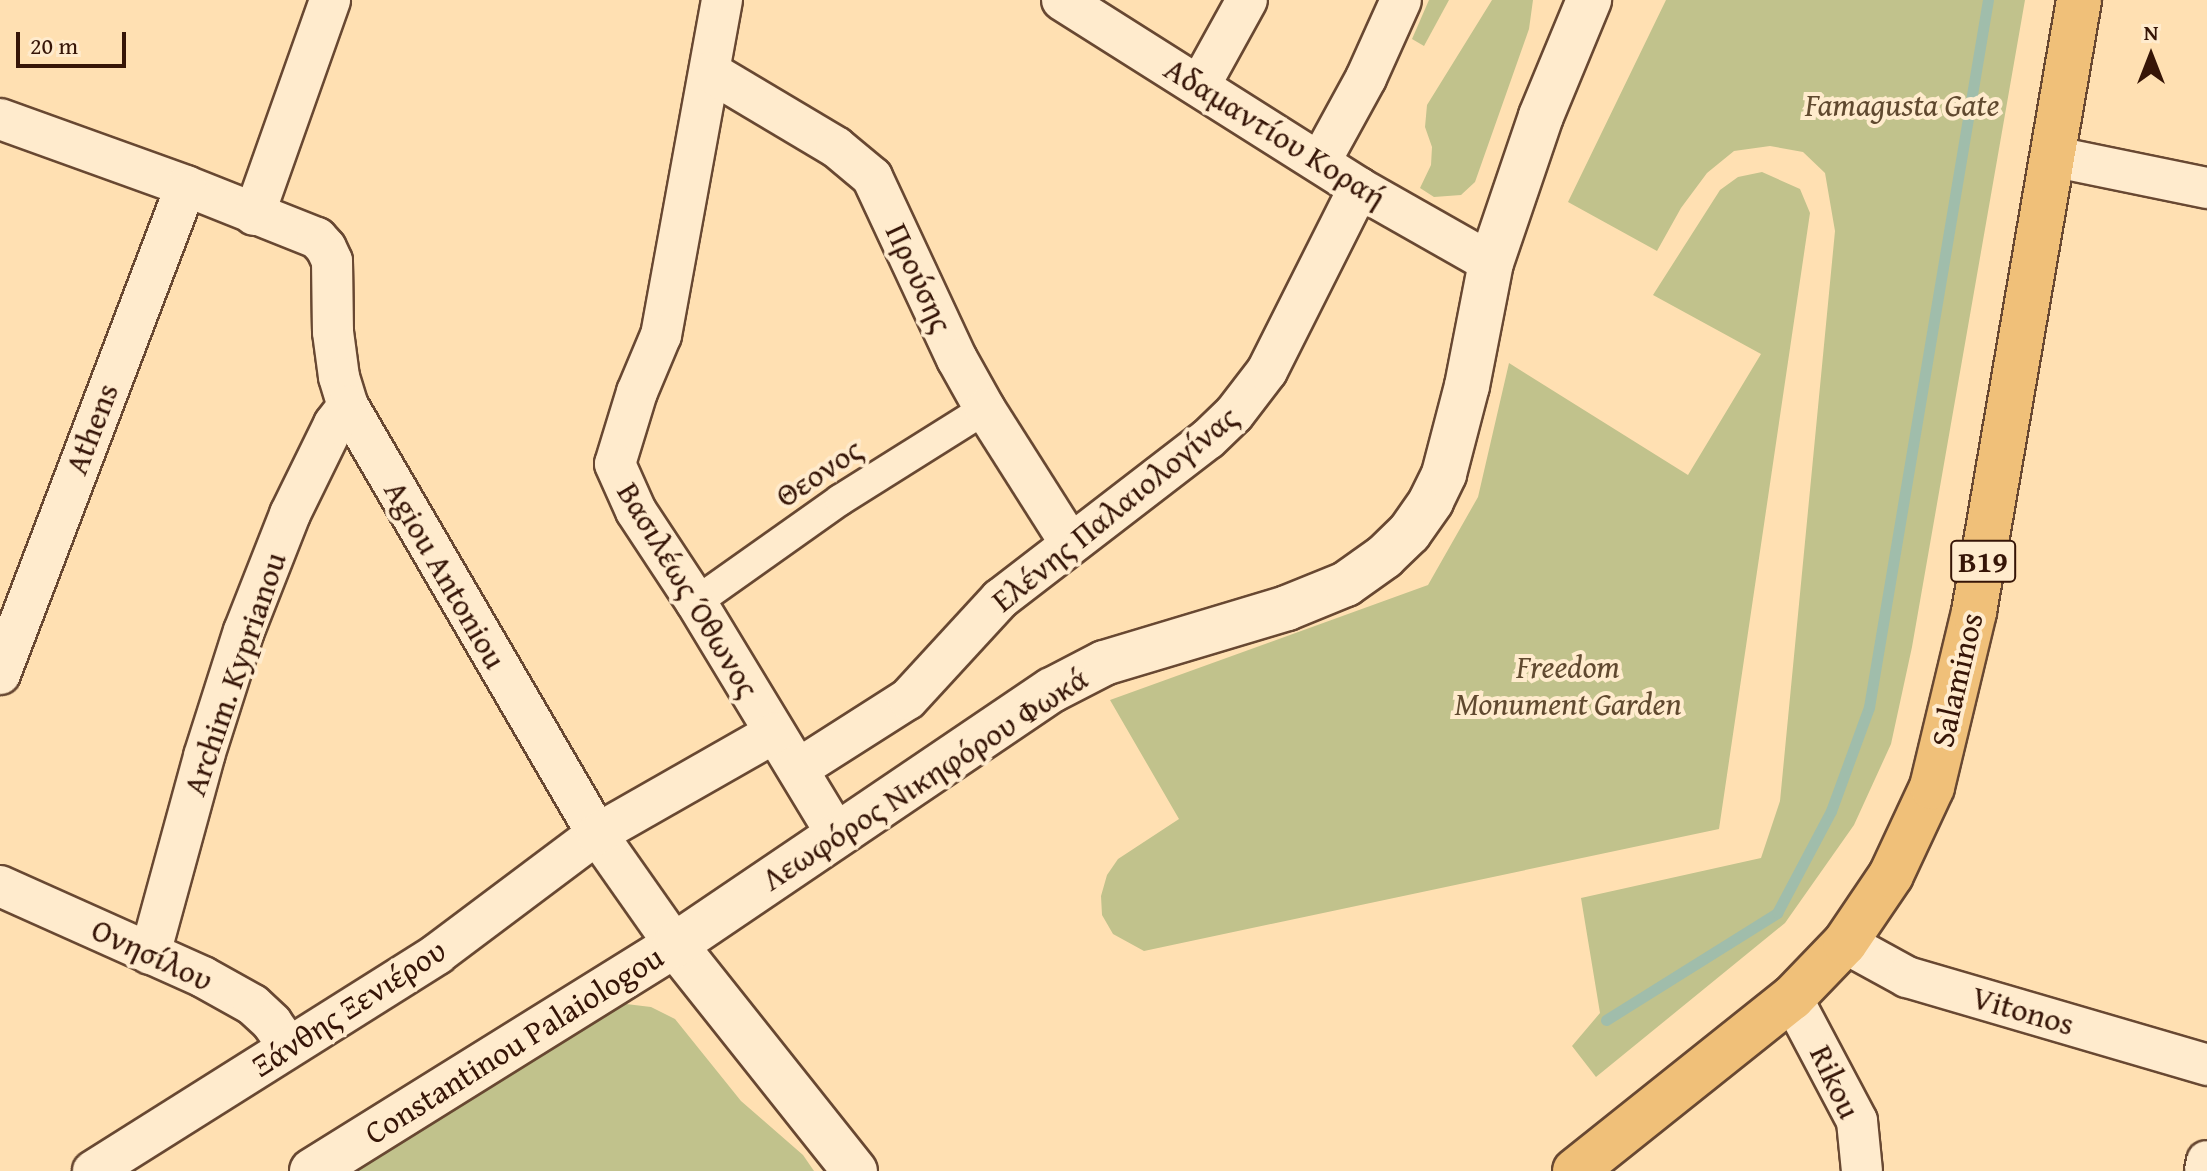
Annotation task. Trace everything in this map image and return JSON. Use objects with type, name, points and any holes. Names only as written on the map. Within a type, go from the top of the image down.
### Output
[{"type":"main road","name":"Salaminos","points":[[1575,1171],[1792,998],[1845,943],[1891,875],[1932,787],[1974,612],[2079,0]]},
{"type":"street","points":[[0,119],[186,186],[254,215],[330,0]]},
{"type":"street","name":"Βασιλέως Όθωνος","points":[[722,0],[661,335],[637,392],[615,464],[636,511],[696,602],[837,835]]},
{"type":"street","name":"Αδαμαντίου Κοραή","points":[[1062,0],[1359,188],[1491,263]]},
{"type":"street","points":[[1200,85],[1247,0]]},
{"type":"street","points":[[1320,162],[1366,78],[1401,0]]},
{"type":"street","name":"Λεωφόρος Νικηφόρου Φωκά","points":[[675,945],[1080,674],[1104,663],[1287,608],[1346,584],[1384,557],[1409,533],[1431,501],[1444,474],[1467,386],[1491,263],[1541,116],[1589,0]]},
{"type":"street","name":"Προύσης","points":[[710,72],[836,147],[872,177],[957,359],[1070,543]]},
{"type":"street","points":[[2051,156],[2207,188]]},
{"type":"street","name":"Athens","points":[[0,674],[186,186]]},
{"type":"street","name":"Ελένης Παλαιολογίνας","points":[[798,769],[908,699],[1000,599],[1208,439],[1251,396],[1267,371],[1359,188]]},
{"type":"street","name":"Agiou Antoniou","points":[[254,215],[317,238],[326,248],[332,261],[333,332],[339,377],[348,406],[597,834],[675,945]]},
{"type":"street","name":"Archim. Kyprianou","points":[[150,954],[204,756],[244,631],[296,501],[334,424],[348,406]]},
{"type":"street","name":"Θεονος","points":[[696,602],[840,500],[985,409]]},
{"type":"street","points":[[597,834],[774,733]]},
{"type":"street","name":"Ξάνθης Ξενιέρου","points":[[93,1171],[437,954],[597,834]]},
{"type":"street","name":"Ονησίλου","points":[[0,886],[253,1005],[288,1046]]},
{"type":"street","name":"Vitonos","points":[[1845,943],[1907,977],[2207,1065]]},
{"type":"street","points":[[675,945],[855,1171]]},
{"type":"street","name":"Constantinou Palaiologou","points":[[312,1171],[675,945]]},
{"type":"street","name":"Rikou","points":[[1792,998],[1857,1121],[1862,1171]]},
{"type":"street","points":[[2205,1171],[2207,1161]]},
{"type":"green space","points":[[1429,0],[1449,0],[1424,46],[1412,39]]},
{"type":"green space","points":[[1492,0],[1533,0],[1529,29],[1475,182],[1461,195],[1434,197],[1420,188],[1431,165],[1432,147],[1425,127],[1427,105]]},
{"type":"green space","name":"Famagusta Gate","points":[[1666,0],[2025,0],[1912,647],[1891,744],[1854,825],[1785,923],[1596,1077],[1572,1046],[1600,1013],[1581,898],[1761,858],[1780,801],[1835,231],[1825,173],[1803,152],[1770,146],[1734,151],[1707,173],[1681,208],[1657,251],[1568,202]]},
{"type":"green space","name":"Freedom Monument Garden","points":[[1762,172],[1800,189],[1810,213],[1719,829],[1144,951],[1113,934],[1102,915],[1101,896],[1107,875],[1118,859],[1179,819],[1110,700],[1428,585],[1478,497],[1509,363],[1688,475],[1761,354],[1653,295],[1720,190],[1738,177]]},
{"type":"green space","points":[[626,1004],[651,1007],[675,1019],[741,1101],[803,1155],[814,1171],[327,1171],[596,1007]]},
{"type":"waterway","points":[[1606,1020],[1777,913],[1831,811],[1869,707],[1988,0]]}]
